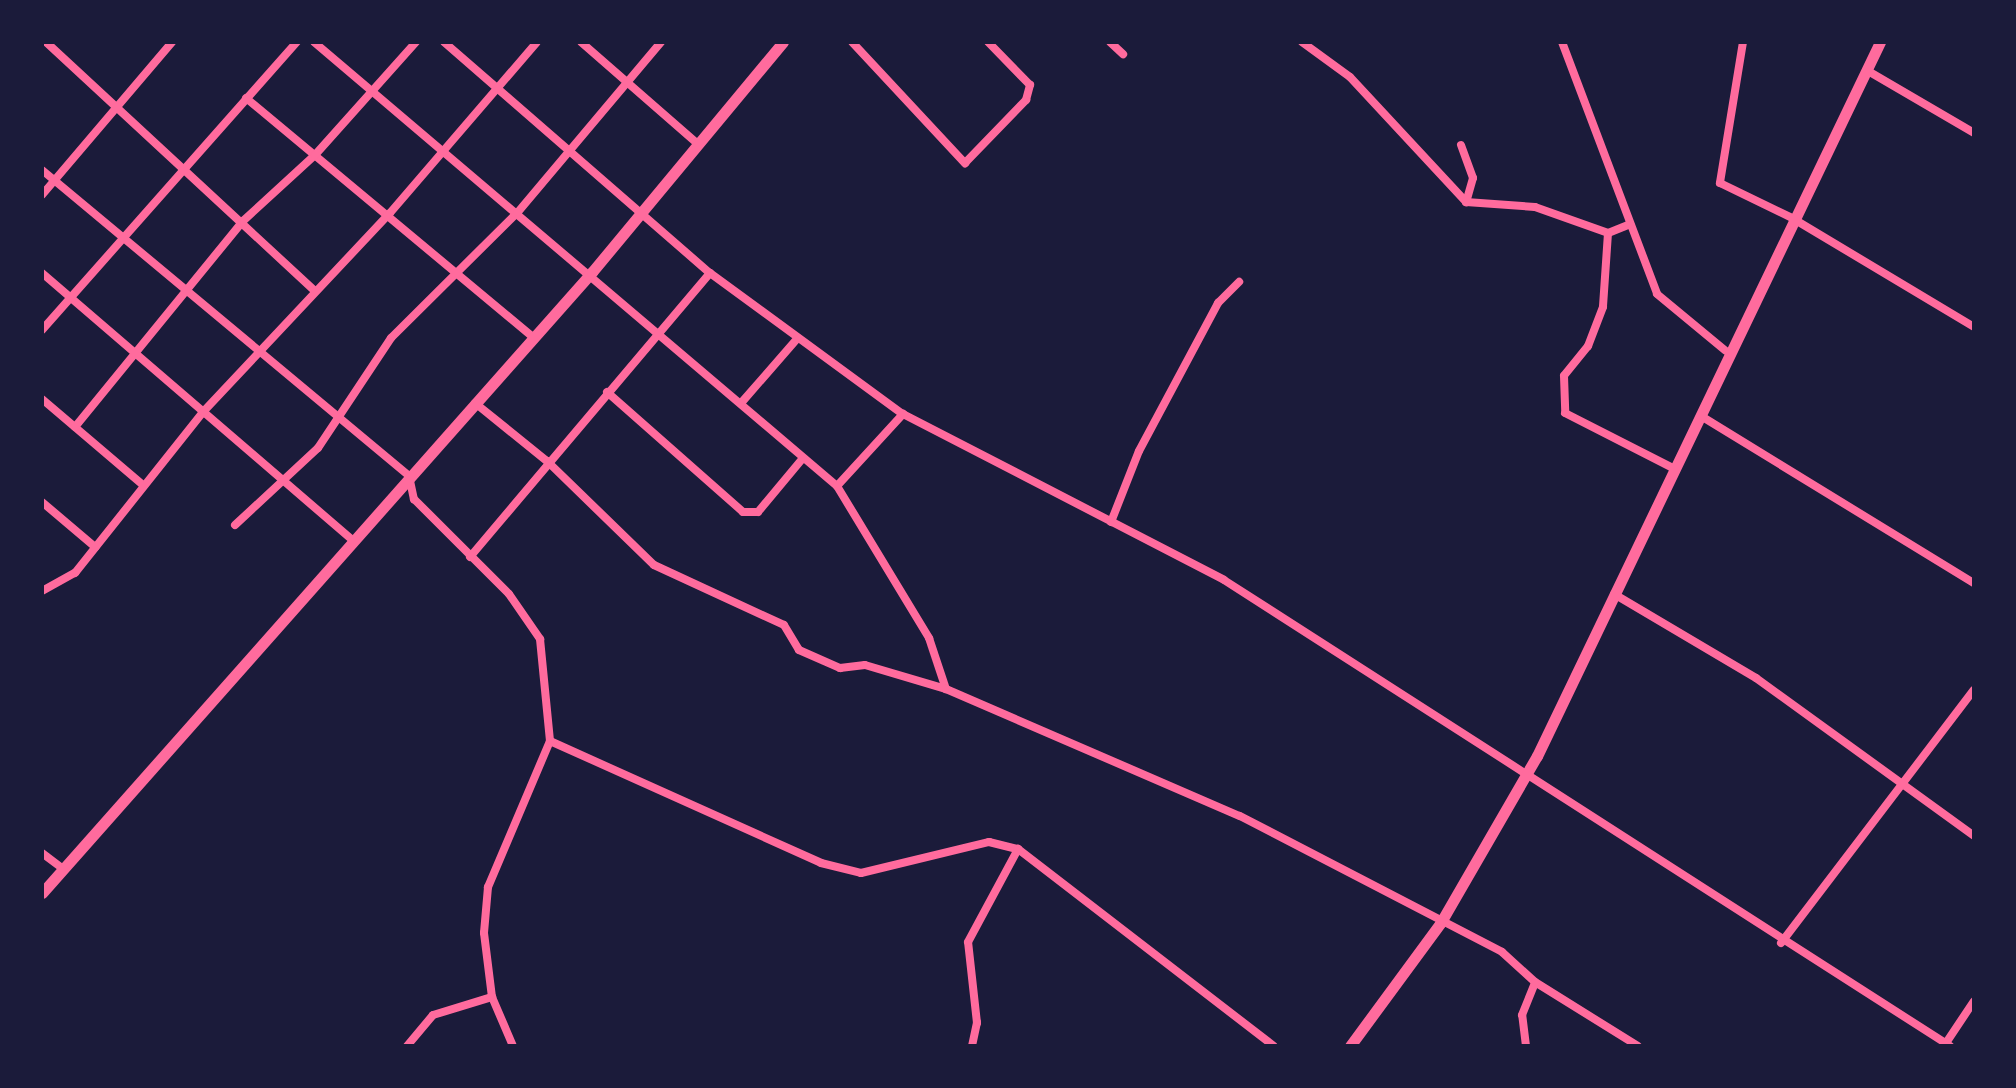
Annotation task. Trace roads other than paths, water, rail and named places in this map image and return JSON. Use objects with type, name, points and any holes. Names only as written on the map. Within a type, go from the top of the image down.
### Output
[{"type":"street","points":[[42,195],[172,42]]},
{"type":"street","points":[[42,330],[182,164],[297,42]]},
{"type":"street","points":[[314,42],[592,272],[837,486],[929,638],[946,689]]},
{"type":"street","points":[[75,427],[138,355],[243,221],[315,155],[416,42]]},
{"type":"street","points":[[444,42],[710,273],[903,414],[1224,580],[1781,943],[1948,1045],[1974,1001]]},
{"type":"street","points":[[42,591],[75,573],[203,412],[314,290],[390,213],[537,42]]},
{"type":"street","points":[[581,42],[699,145]]},
{"type":"street","points":[[235,525],[270,487],[285,482],[331,432],[336,414],[391,338],[461,272],[518,212],[661,42]]},
{"type":"street","points":[[42,893],[532,336],[592,272],[783,42]]},
{"type":"street","points":[[852,42],[965,163],[1026,100],[1030,85],[988,42]]},
{"type":"street","points":[[1110,42],[1123,54]]},
{"type":"street","points":[[1562,42],[1628,225],[1669,311],[1726,351]]},
{"type":"street","points":[[1743,42],[1718,180],[1792,218],[1974,327]]},
{"type":"street","points":[[1350,1046],[1441,922],[1526,774],[1701,416],[1726,351],[1880,42]]},
{"type":"street","points":[[42,52],[48,43],[182,164],[314,290]]},
{"type":"street","points":[[1305,43],[1350,77],[1466,202],[1535,207],[1608,233],[1628,225]]},
{"type":"street","points":[[1868,71],[1974,133]]},
{"type":"street","points":[[246,98],[461,272],[532,336]]},
{"type":"street","points":[[1461,145],[1473,178],[1466,202]]},
{"type":"street","points":[[42,170],[122,232],[409,476],[414,499],[517,604],[540,639],[550,741],[488,887],[484,933],[492,997],[513,1046]]},
{"type":"street","points":[[1608,233],[1603,307],[1588,346],[1564,376],[1565,413],[1675,469]]},
{"type":"street","points":[[42,273],[68,299],[138,355],[354,541]]},
{"type":"street","points":[[470,557],[547,461],[710,273]]},
{"type":"street","points":[[1111,522],[1139,451],[1218,303],[1239,282]]},
{"type":"street","points":[[742,402],[797,339]]},
{"type":"street","points":[[607,392],[743,512],[758,512],[803,458]]},
{"type":"street","points":[[42,399],[143,485]]},
{"type":"street","points":[[475,403],[547,461],[654,565],[784,625],[799,650],[840,668],[865,665],[946,689],[1240,816],[1502,952],[1535,982],[1638,1046]]},
{"type":"street","points":[[837,486],[903,414]]},
{"type":"street","points":[[1701,416],[1974,583]]},
{"type":"street","points":[[42,502],[95,547]]},
{"type":"street","points":[[1614,594],[1756,678],[1905,783],[1974,836]]},
{"type":"street","points":[[1781,943],[1974,690]]},
{"type":"street","points":[[550,741],[821,863],[861,873],[989,842],[1018,849],[1274,1046]]},
{"type":"street","points":[[972,1046],[977,1023],[968,942],[1018,849]]},
{"type":"street","points":[[42,853],[63,869]]},
{"type":"street","points":[[1526,1046],[1522,1015],[1535,982]]},
{"type":"street","points":[[407,1046],[433,1015],[492,997]]}]
